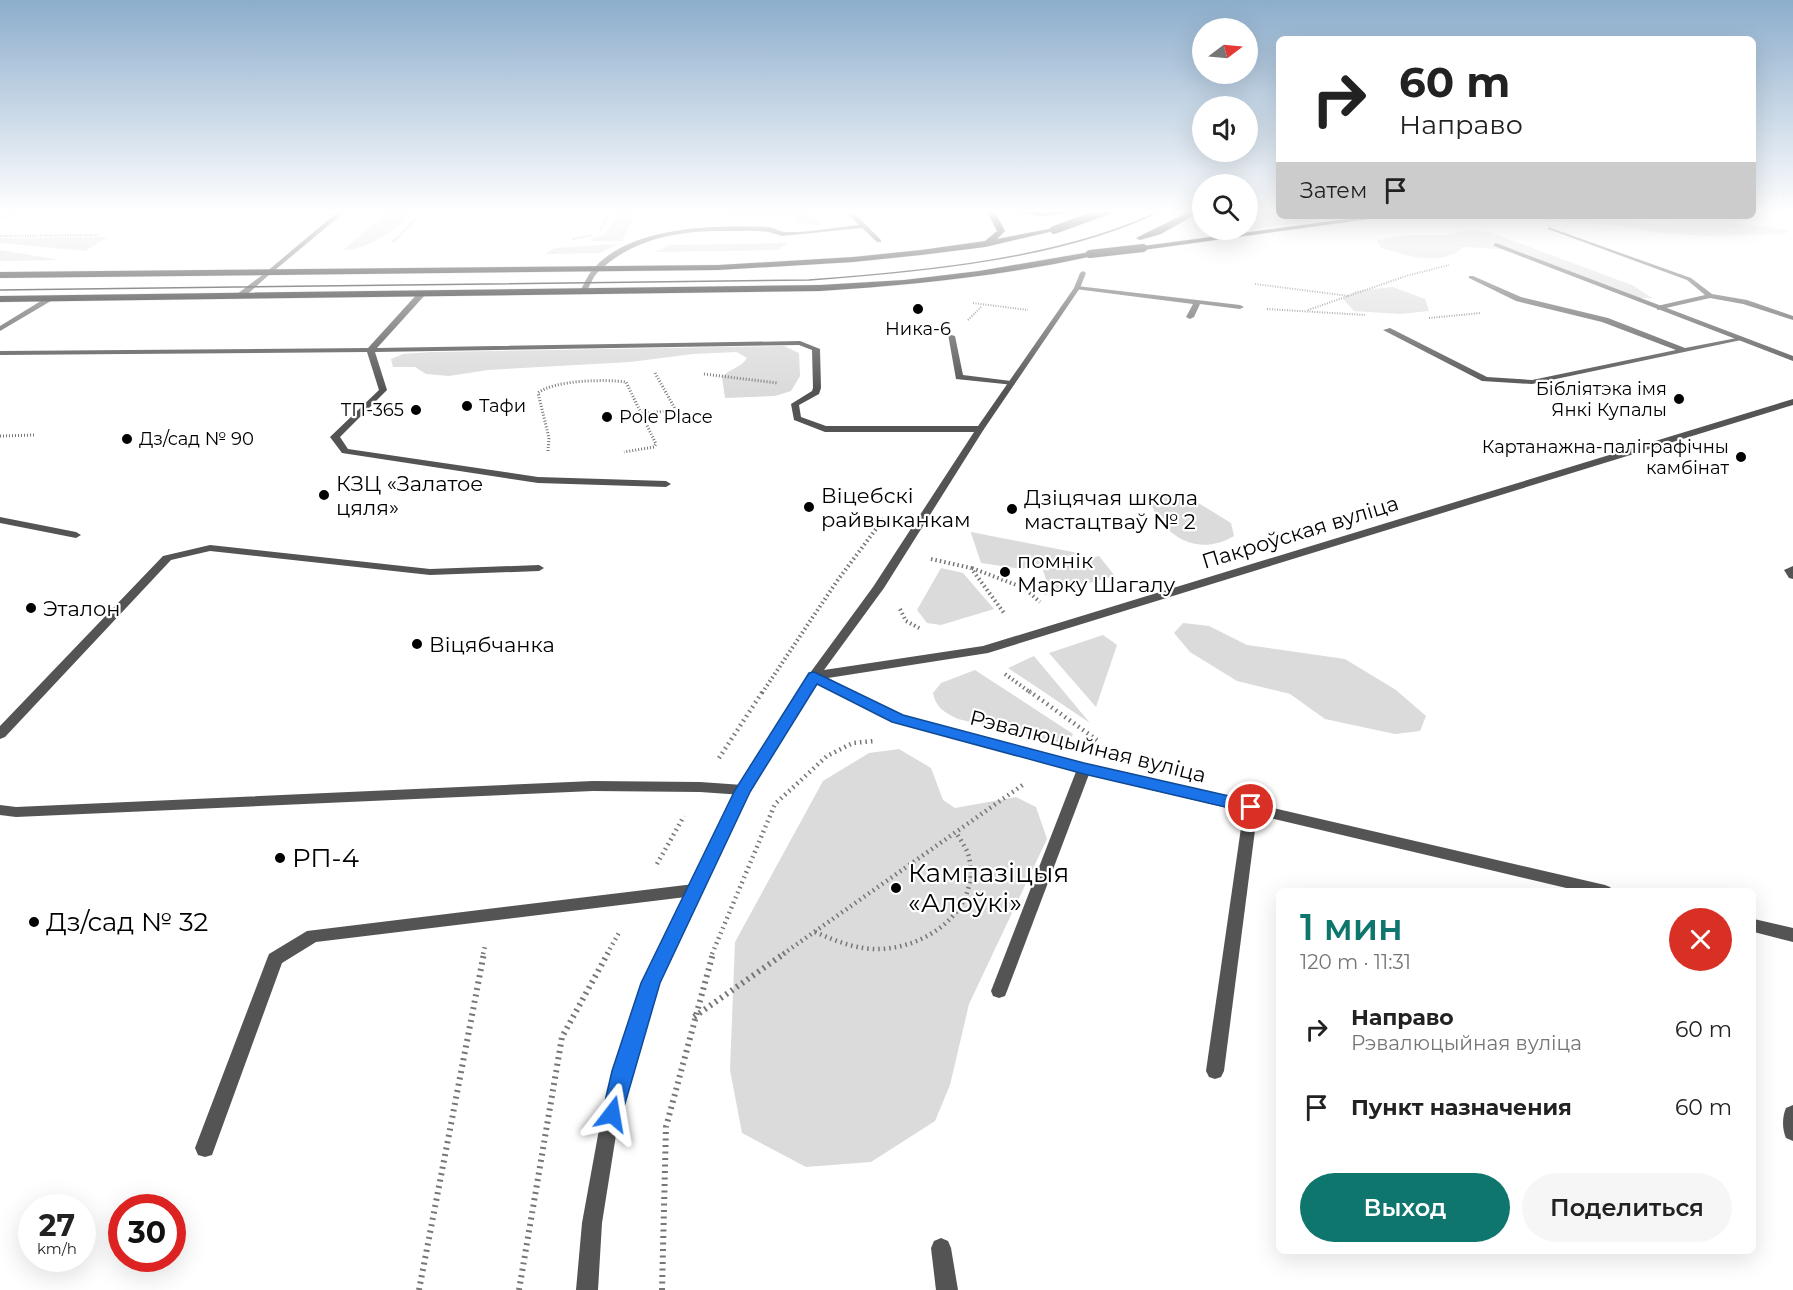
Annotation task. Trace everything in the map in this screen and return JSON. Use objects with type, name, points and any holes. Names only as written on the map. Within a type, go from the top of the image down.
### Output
[{"type":"main road","points":[[0,275],[579,270]]},
{"type":"main road","points":[[0,299],[583,293],[820,288],[904,283],[1001,270]]},
{"type":"street","points":[[240,297],[272,270]]},
{"type":"street","points":[[583,293],[595,270]]},
{"type":"street","points":[[1562,270],[1793,359]]},
{"type":"street","points":[[1665,270],[1689,279],[1710,296]]},
{"type":"street","points":[[587,1290],[592,1223],[607,1135],[622,1071],[651,983],[694,890],[743,790],[814,676],[878,588],[980,429],[1077,288],[1083,273]]},
{"type":"street","points":[[1471,277],[1519,299],[1605,320],[1683,350]]},
{"type":"street","points":[[1077,288],[1240,307]]},
{"type":"street","points":[[370,350],[421,295]]},
{"type":"street","points":[[1660,308],[1710,296],[1744,302],[1793,318]]},
{"type":"street","points":[[0,329],[52,298]]},
{"type":"street","points":[[1190,317],[1197,303]]},
{"type":"street","points":[[1387,330],[1485,379],[1532,381],[1742,339]]},
{"type":"street","points":[[951,336],[958,377],[1011,383]]},
{"type":"street","points":[[0,353],[800,343],[816,350],[817,388],[816,392],[795,404],[797,418],[825,429],[980,429]]},
{"type":"street","points":[[370,350],[383,390],[335,437],[345,451],[538,480],[666,484]]},
{"type":"street","name":"Пакроўская вуліца","points":[[814,676],[984,650],[1793,402]]},
{"type":"street","points":[[0,520],[76,535]]},
{"type":"street","points":[[0,734],[167,558],[210,548],[430,572],[538,568]]},
{"type":"street","points":[[1793,569],[1790,570],[1793,576]]},
{"type":"street","name":"Рэвалюцыйная вуліца","points":[[814,676],[898,718],[1084,769],[1592,888]]},
{"type":"street","points":[[999,991],[1084,769]]},
{"type":"street","points":[[0,810],[28,812],[593,786],[700,787],[743,790]]},
{"type":"street","points":[[1215,1071],[1251,807]]},
{"type":"street","points":[[205,1148],[275,959],[313,936],[694,890]]},
{"type":"street","points":[[1756,926],[1793,935]]},
{"type":"street","points":[[1793,1114],[1793,1132]]},
{"type":"street","points":[[941,1248],[947,1290]]},
{"type":"path","points":[[1304,311],[1428,270]]},
{"type":"path","points":[[1329,293],[1349,296]]},
{"type":"path","points":[[1240,307],[1376,316]]},
{"type":"path","points":[[1423,319],[1480,313],[1489,315]]},
{"type":"path","points":[[647,368],[658,369]]},
{"type":"path","points":[[704,374],[817,388]]},
{"type":"path","points":[[538,480],[548,464],[549,438],[538,393],[547,386],[614,380],[626,382],[656,444],[654,447],[622,452]]},
{"type":"path","points":[[624,415],[668,411],[691,417]]},
{"type":"path","points":[[0,436],[34,435]]},
{"type":"path","points":[[927,558],[971,568],[1024,588],[1045,606]]},
{"type":"path","points":[[971,568],[1007,617]]},
{"type":"path","points":[[999,670],[1098,741]]},
{"type":"path","points":[[662,1290],[666,1126],[715,944],[775,804],[827,756],[853,743],[881,740]]},
{"type":"path","points":[[694,1017],[1038,774],[1078,787]]},
{"type":"path","points":[[814,932],[845,945],[880,949],[915,943],[943,928],[963,906],[972,880],[969,855],[956,832]]},
{"type":"path","points":[[419,1290],[491,915]]},
{"type":"shaded area","points":[[1565,270],[1592,270],[1632,285],[1652,298],[1636,298]]},
{"type":"shaded area","points":[[1393,287],[1425,299],[1429,311],[1400,314],[1354,311],[1343,299],[1355,291]]},
{"type":"shaded area","points":[[784,346],[799,353],[800,376],[791,391],[775,396],[725,398],[722,377],[747,358],[737,352],[693,354],[630,362],[488,370],[449,376],[426,374],[415,367],[393,367],[391,359],[403,354],[432,352]]},
{"type":"shaded area","points":[[1165,493],[1192,499],[1231,523],[1234,536],[1207,545],[1182,540],[1163,523],[1149,499]]},
{"type":"shaded area","points":[[971,532],[1078,553],[1022,569],[981,563]]},
{"type":"shaded area","points":[[1099,556],[1115,576],[1045,595],[1040,590],[1047,583],[1043,570]]},
{"type":"shaded area","points":[[941,568],[963,573],[994,609],[941,625],[927,623],[917,610]]},
{"type":"shaded area","points":[[1183,623],[1209,626],[1247,645],[1345,659],[1396,690],[1426,716],[1420,731],[1395,734],[1325,719],[1290,694],[1237,681],[1190,652],[1174,633]]},
{"type":"shaded area","points":[[1103,635],[1117,645],[1096,707],[1049,653]]},
{"type":"shaded area","points":[[1034,656],[1090,723],[1008,668]]},
{"type":"shaded area","points":[[975,670],[1073,734],[1068,745],[949,715],[936,703],[933,693],[941,683]]},
{"type":"shaded area","points":[[899,749],[931,768],[943,800],[955,808],[1016,797],[1036,807],[1047,839],[969,1004],[950,1085],[935,1121],[871,1162],[806,1167],[742,1133],[730,1070],[735,942],[823,781],[869,753]]},
{"type":"tram line","points":[[0,290],[809,280],[918,270]]},
{"type":"place","name":"Ника-6","points":[[918,309]]},
{"type":"place","name":"Бібліятэка імя Янкі Купалы","points":[[1679,399]]},
{"type":"place","name":"Тафи","points":[[467,406]]},
{"type":"place","name":"ТП-365","points":[[416,410]]},
{"type":"place","name":"Pole Place","points":[[607,417]]},
{"type":"place","name":"Дз/сад № 90","points":[[127,439]]},
{"type":"place","name":"Картанажна-паліграфічны камбінат","points":[[1741,457]]},
{"type":"place","name":"КЗЦ «Залатое цяля»","points":[[324,495]]},
{"type":"place","name":"Віцебскі райвыканкам","points":[[809,507]]},
{"type":"place","name":"Дзіцячая школа мастацтваў № 2","points":[[1012,509]]},
{"type":"place","name":"помнік Марку Шагалу","points":[[1005,572]]},
{"type":"place","name":"Эталон","points":[[31,608]]},
{"type":"place","name":"Віцябчанка","points":[[417,644]]},
{"type":"place","name":"РП-4","points":[[280,858]]},
{"type":"place","name":"Кампазіцыя «Алоўкі»","points":[[896,888]]},
{"type":"place","name":"Дз/сад № 32","points":[[34,922]]},
{"type":"route","points":[[612,1114],[622,1071],[651,983],[743,790],[814,676],[898,718],[1084,769],[1251,807]]}]
